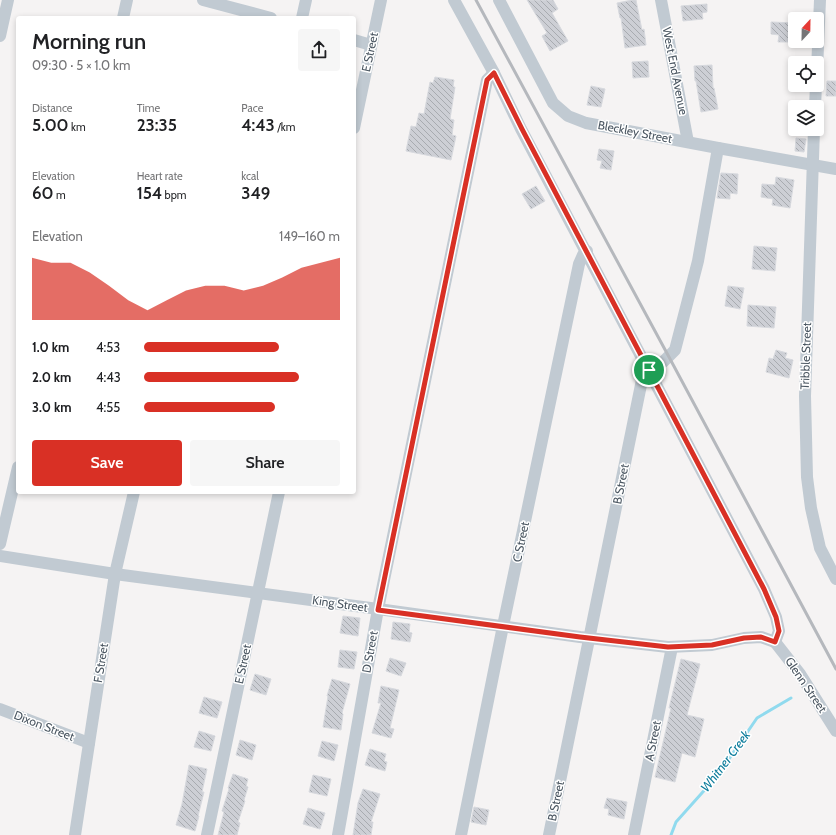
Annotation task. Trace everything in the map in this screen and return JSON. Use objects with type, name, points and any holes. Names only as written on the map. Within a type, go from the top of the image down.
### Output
[{"type":"street","points":[[0,36],[8,0]]},
{"type":"street","points":[[123,16],[127,0]]},
{"type":"street","points":[[203,0],[245,15]]},
{"type":"street","points":[[302,16],[306,0]]},
{"type":"street","name":"E Street","points":[[356,118],[381,0]]},
{"type":"street","points":[[454,0],[494,73],[764,589],[776,617],[779,631],[775,642]]},
{"type":"street","name":"Bleckley Street","points":[[499,0],[553,103],[568,116],[586,123],[836,169]]},
{"type":"street","name":"West End Avenue","points":[[661,0],[688,142]]},
{"type":"street","points":[[818,56],[820,0]]},
{"type":"street","points":[[356,41],[371,45]]},
{"type":"street","name":"D Street","points":[[338,835],[378,610],[487,80],[494,73]]},
{"type":"street","name":"Tribble Street","points":[[814,136],[805,396],[807,477],[810,508],[820,548],[836,579]]},
{"type":"street","points":[[649,370],[663,362],[675,350],[698,261],[718,148]]},
{"type":"street","name":"C Street","points":[[461,835],[579,264],[583,255],[587,251]]},
{"type":"street","name":"B Street","points":[[549,835],[642,380],[646,372],[649,370]]},
{"type":"street","points":[[0,544],[16,476]]},
{"type":"street","name":"F Street","points":[[75,835],[115,574],[134,494]]},
{"type":"street","name":"E Street","points":[[207,835],[279,494]]},
{"type":"street","name":"King Street","points":[[0,556],[115,574],[590,638],[672,647],[712,645],[744,638],[761,637],[775,642]]},
{"type":"street","name":"Glenn Street","points":[[775,642],[800,674],[836,732]]},
{"type":"street","name":"A Street","points":[[634,835],[672,647]]},
{"type":"street","name":"Dixon Street","points":[[0,709],[89,744]]},
{"type":"building","points":[[527,0],[553,0],[558,9],[552,13],[568,41],[550,51],[542,36],[547,33]]},
{"type":"building","points":[[636,0],[642,30],[644,29],[646,45],[625,48],[621,18],[617,3]]},
{"type":"building","points":[[707,4],[707,12],[702,13],[703,19],[683,21],[681,6]]},
{"type":"building","points":[[771,22],[788,23],[788,42],[778,42],[779,35],[771,34]]},
{"type":"building","points":[[648,61],[649,77],[633,78],[632,62]]},
{"type":"building","points":[[712,65],[713,88],[718,109],[701,112],[695,81],[694,66]]},
{"type":"building","points":[[435,77],[454,80],[453,87],[455,87],[450,119],[454,120],[452,135],[456,136],[451,160],[406,151],[411,126],[416,127],[419,113],[424,114],[430,82],[433,83]]},
{"type":"building","points":[[827,81],[836,81],[836,96],[826,96]]},
{"type":"building","points":[[591,86],[605,89],[601,107],[587,105]]},
{"type":"building","points":[[796,138],[806,139],[804,152],[795,151]]},
{"type":"building","points":[[599,149],[614,151],[611,170],[600,168],[602,161],[597,160]]},
{"type":"building","points":[[721,173],[738,174],[737,194],[730,193],[730,199],[717,198]]},
{"type":"building","points":[[776,177],[794,180],[790,208],[772,205],[773,199],[761,197],[762,184],[775,185]]},
{"type":"building","points":[[536,186],[545,201],[531,209],[522,194]]},
{"type":"building","points":[[754,246],[777,248],[775,271],[752,269]]},
{"type":"building","points":[[728,286],[744,288],[740,309],[725,306]]},
{"type":"building","points":[[748,305],[776,307],[774,328],[747,326]]},
{"type":"building","points":[[776,350],[787,353],[785,358],[793,360],[789,378],[766,372],[769,358],[773,359]]},
{"type":"building","points":[[343,616],[360,618],[358,636],[340,633]]},
{"type":"building","points":[[393,622],[410,624],[409,632],[412,633],[410,642],[391,639]]},
{"type":"building","points":[[340,650],[357,652],[354,669],[338,667]]},
{"type":"building","points":[[390,658],[406,663],[401,676],[386,671]]},
{"type":"building","points":[[681,659],[700,664],[687,715],[704,719],[695,757],[682,753],[675,782],[655,777]]},
{"type":"building","points":[[255,674],[271,679],[266,695],[250,690]]},
{"type":"building","points":[[332,679],[350,684],[342,713],[341,730],[323,727],[327,696]]},
{"type":"building","points":[[381,686],[399,690],[390,728],[394,729],[391,738],[372,733],[381,703],[378,703]]},
{"type":"building","points":[[204,697],[222,702],[217,718],[199,713]]},
{"type":"building","points":[[199,731],[215,736],[211,751],[194,747]]},
{"type":"building","points":[[240,740],[256,745],[252,760],[236,755]]},
{"type":"building","points":[[322,741],[338,745],[334,761],[318,756]]},
{"type":"building","points":[[370,749],[386,754],[384,761],[387,762],[385,771],[365,765]]},
{"type":"building","points":[[189,765],[207,769],[202,792],[204,792],[195,831],[176,825],[182,804]]},
{"type":"building","points":[[233,774],[248,779],[245,801],[238,822],[240,823],[237,835],[218,835],[224,812],[222,811]]},
{"type":"building","points":[[313,775],[331,779],[327,796],[309,792]]},
{"type":"building","points":[[363,789],[380,794],[371,822],[373,822],[371,835],[353,835],[358,803]]},
{"type":"building","points":[[607,798],[627,802],[624,819],[608,815],[609,809],[604,808]]},
{"type":"building","points":[[474,807],[489,810],[486,825],[471,822]]},
{"type":"building","points":[[308,808],[325,813],[320,829],[303,824]]},
{"type":"waterway","name":"Whitner Creek","points":[[671,835],[676,822],[718,775],[757,718],[791,698]]},
{"type":"railway","points":[[476,0],[836,669]]},
{"type":"route","points":[[494,73],[649,370],[764,589],[776,617],[779,631],[775,642],[761,637],[744,638],[712,645],[668,647],[580,637],[378,610],[487,80],[494,73]]}]
